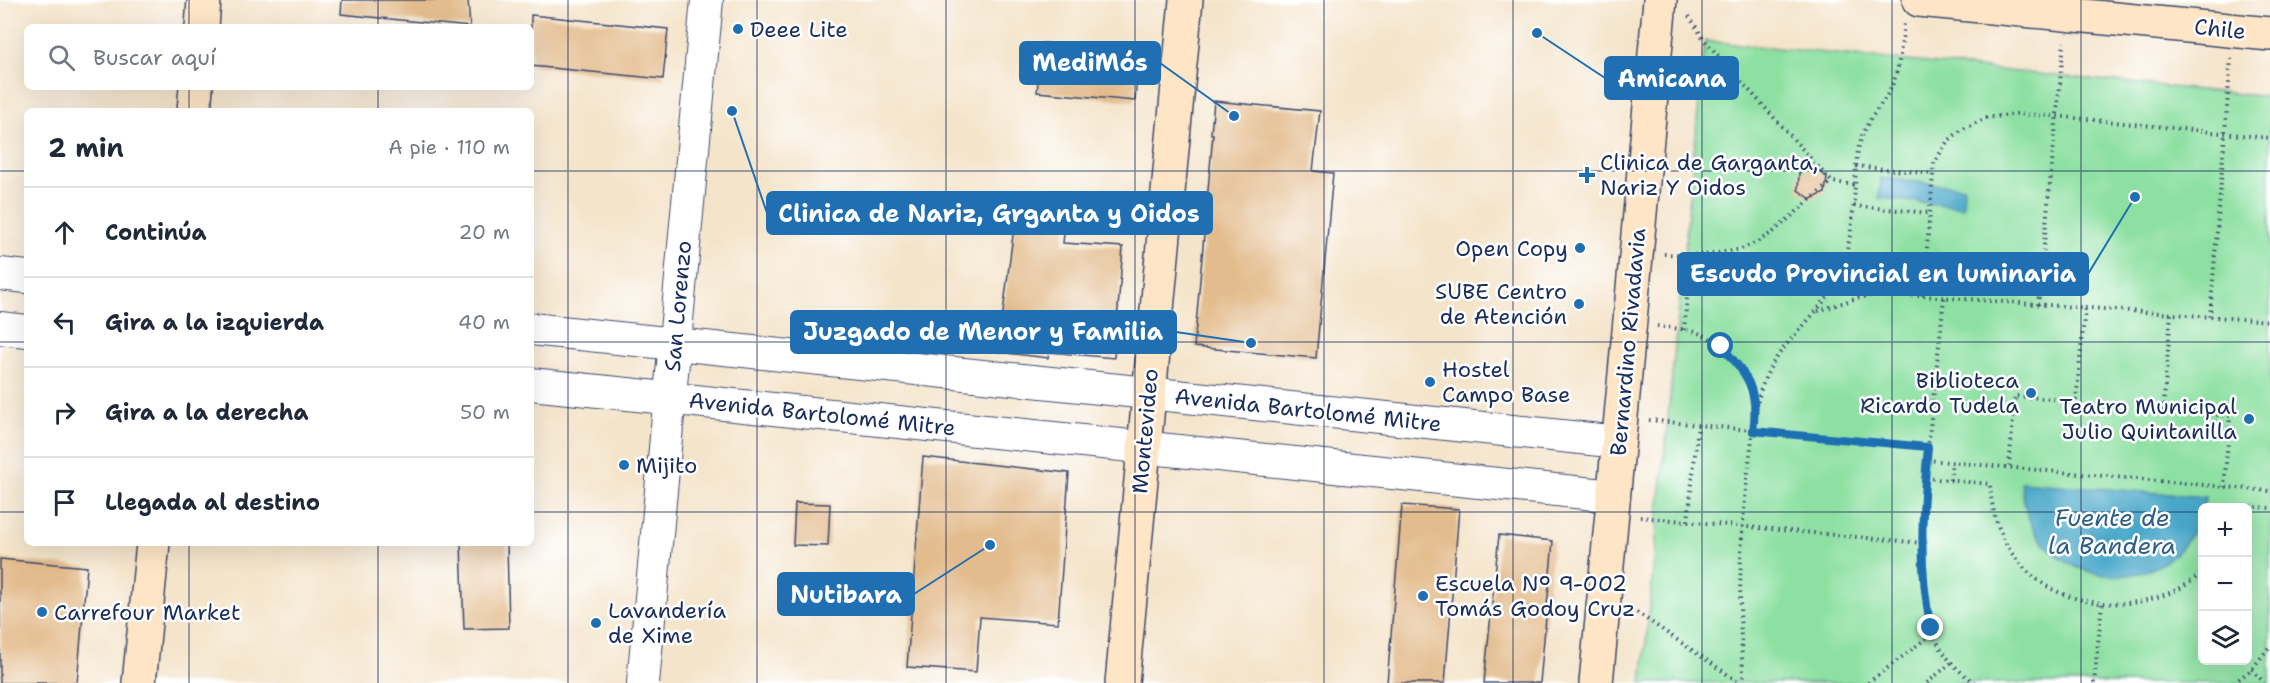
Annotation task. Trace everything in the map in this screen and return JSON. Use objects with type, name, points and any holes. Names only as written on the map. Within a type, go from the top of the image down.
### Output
[{"type":"street","points":[[201,24],[204,0]]},
{"type":"street","name":"San Lorenzo","points":[[643,683],[707,0]]},
{"type":"street","name":"Montevideo","points":[[1122,683],[1186,0]]},
{"type":"street","name":"Bernardino Rivadavia","points":[[1596,683],[1618,442],[1672,4]]},
{"type":"street","name":"Chile","points":[[1912,10],[2160,12],[2270,34]]},
{"type":"street","points":[[194,108],[196,90]]},
{"type":"street","points":[[0,274],[24,277]]},
{"type":"street","points":[[0,328],[24,331]]},
{"type":"street","name":"Avenida Bartolomé Mitre","points":[[534,329],[1618,442]]},
{"type":"street","name":"Avenida Bartolomé Mitre","points":[[534,384],[1614,496]]},
{"type":"street","points":[[140,683],[153,546]]},
{"type":"path","points":[[1672,4],[1832,182],[1855,185]]},
{"type":"path","points":[[1742,683],[1739,607],[1742,525],[1753,431],[1764,380],[1784,347],[1817,311],[1834,285],[1846,251],[1854,206],[1856,166],[1862,137],[1891,87],[1912,10]]},
{"type":"path","points":[[2038,304],[2061,76]]},
{"type":"path","points":[[2210,317],[2227,93]]},
{"type":"path","points":[[1923,296],[1934,163],[1947,142],[1961,130],[1986,118],[2016,114],[2056,116],[2270,138]]},
{"type":"path","points":[[1856,166],[1933,174]]},
{"type":"path","points":[[1684,256],[1721,253],[1757,242],[1779,227],[1832,182]]},
{"type":"path","points":[[1854,206],[1930,213]]},
{"type":"path","points":[[1684,330],[1691,255]]},
{"type":"path","points":[[1817,311],[1860,297],[1894,294],[2270,321]]},
{"type":"path","points":[[1944,298],[1927,460],[1922,543],[1923,587],[1934,633],[1951,663],[1975,683]]},
{"type":"path","points":[[2008,466],[2015,396],[2076,401],[2085,308]]},
{"type":"path","points":[[2171,314],[2163,410],[2230,416],[2224,487]]},
{"type":"path","points":[[1677,328],[1704,335],[1721,346],[1737,362],[1749,381],[1757,410]]},
{"type":"path","points":[[1667,422],[1928,447]]},
{"type":"path","points":[[1688,521],[1698,425]]},
{"type":"path","points":[[1927,460],[2270,491]]},
{"type":"path","points":[[1950,480],[1952,462]]},
{"type":"path","points":[[1926,478],[1990,484],[1991,500],[2002,536],[2019,563],[2055,592],[2068,597],[2102,603],[2144,600],[2168,594],[2186,585],[2198,575]]},
{"type":"path","points":[[2252,506],[2270,508]]},
{"type":"path","points":[[1658,518],[1922,543]]},
{"type":"path","points":[[2094,683],[2102,603]]},
{"type":"path","points":[[1648,621],[1742,683]]},
{"type":"path","points":[[1868,683],[1934,633]]},
{"type":"path","points":[[2234,683],[2252,669],[2270,646]]},
{"type":"path","points":[[1927,683],[1951,663]]},
{"type":"path","points":[[2252,669],[2264,683]]},
{"type":"green space","points":[[1705,41],[2270,97],[2270,683],[1642,683]]},
{"type":"water","points":[[1881,178],[1964,187],[1963,207],[1879,198]]},
{"type":"water","name":"Fuente de la Bandera","points":[[2021,482],[2206,497],[2204,503],[2198,503],[2198,520],[2195,528],[2174,555],[2157,567],[2137,574],[2117,576],[2096,574],[2059,557],[2044,543],[2032,526]]},
{"type":"building","points":[[342,0],[468,0],[470,24],[440,24],[341,14]]},
{"type":"building","points":[[531,15],[668,29],[663,79],[534,66],[534,24],[531,24]]},
{"type":"building","points":[[1042,43],[1139,52],[1135,101],[1037,92]]},
{"type":"building","points":[[1214,101],[1320,111],[1313,171],[1333,173],[1316,358],[1194,347]]},
{"type":"building","points":[[1813,167],[1827,177],[1825,193],[1811,199],[1798,190],[1799,173]]},
{"type":"building","points":[[1015,219],[1065,225],[1063,243],[1123,247],[1114,358],[1049,352],[1048,358],[998,352]]},
{"type":"building","points":[[923,457],[1069,473],[1058,623],[980,617],[976,672],[907,667]]},
{"type":"building","points":[[795,503],[830,504],[828,546],[793,545]]},
{"type":"building","name":"Escuela N° 9-002 Tomás Godoy Cruz","points":[[1402,505],[1459,509],[1445,683],[1387,683]]},
{"type":"building","points":[[1499,535],[1553,541],[1540,683],[1484,683]]},
{"type":"building","points":[[461,546],[507,546],[509,628],[464,629]]},
{"type":"building","name":"Carrefour Market","points":[[0,559],[87,567],[77,683],[0,683]]},
{"type":"place","name":"Deee Lite","points":[[738,29]]},
{"type":"place","name":"Amicana","points":[[1537,33]]},
{"type":"place","name":"Clinica de Nariz, Grganta y Oidos","points":[[732,111]]},
{"type":"place","name":"MediMós","points":[[1234,116]]},
{"type":"place","name":"Clinica de Garganta, Nariz Y Oidos","points":[[1587,175]]},
{"type":"place","name":"Escudo Provincial en luminaria","points":[[2135,197]]},
{"type":"place","name":"Open Copy","points":[[1580,248]]},
{"type":"place","name":"SUBE Centro de Atención","points":[[1579,304]]},
{"type":"place","name":"Juzgado de Menor y Familia","points":[[1251,343]]},
{"type":"place","name":"Hostel Campo Base","points":[[1430,382]]},
{"type":"place","name":"Biblioteca Ricardo Tudela","points":[[2031,393]]},
{"type":"place","name":"Teatro Municipal Julio Quintanilla","points":[[2249,419]]},
{"type":"place","name":"Mijito","points":[[624,465]]},
{"type":"place","name":"Nutibara","points":[[990,545]]},
{"type":"place","name":"Escuela N° 9-002 Tomás Godoy Cruz","points":[[1423,596]]},
{"type":"place","name":"Carrefour Market","points":[[42,612]]},
{"type":"place","name":"Lavandería de Xime","points":[[596,623]]},
{"type":"route","points":[[1721,346],[1737,362],[1749,381],[1757,410],[1753,431],[1928,447],[1922,543],[1923,587],[1931,628]]}]
